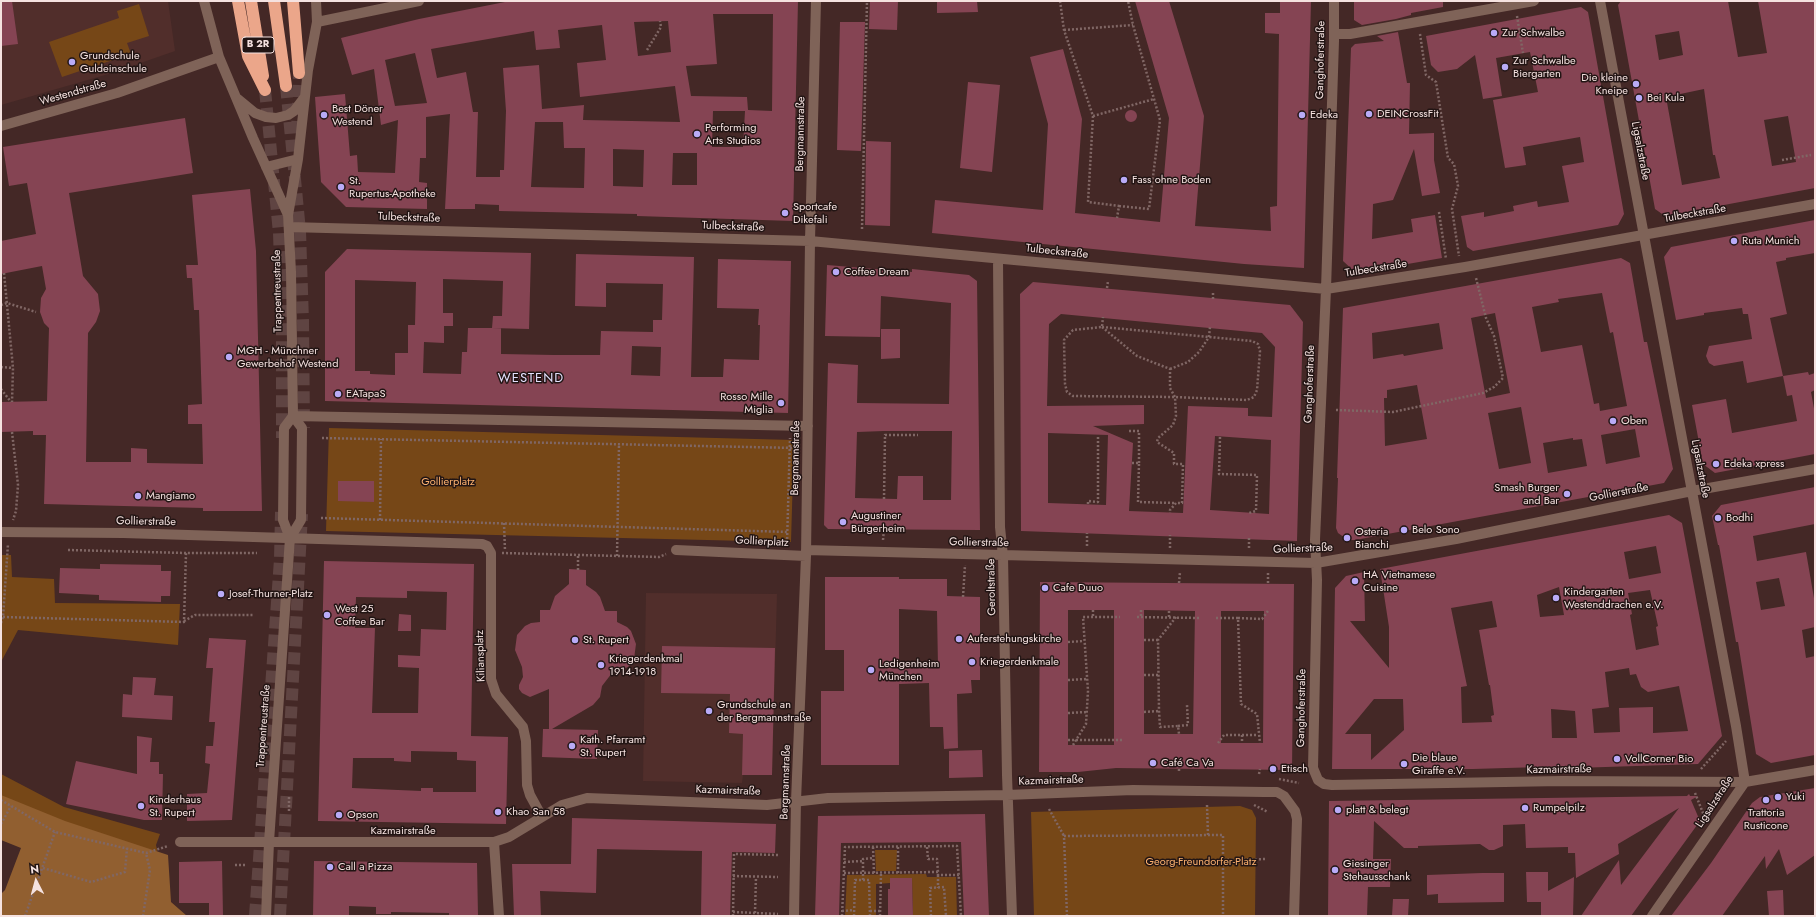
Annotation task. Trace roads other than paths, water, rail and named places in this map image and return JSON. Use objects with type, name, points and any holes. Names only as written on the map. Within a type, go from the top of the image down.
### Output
[{"type":"highway","name":"B 2R","points":[[238,1],[248,56],[265,90],[251,1]]},
{"type":"highway","name":"B 2R","points":[[274,1],[286,86]]},
{"type":"highway","points":[[293,1],[299,73]]},
{"type":"street","name":"Trappentreustraße","points":[[204,1],[219,57],[266,167],[288,214]]},
{"type":"street","name":"Trappentreustraße","points":[[266,916],[269,842],[290,538],[301,520],[302,428],[293,416],[291,272],[288,214],[298,158],[304,98],[317,22],[316,1]]},
{"type":"street","points":[[317,22],[419,1]]},
{"type":"street","name":"Bergmannstraße","points":[[794,916],[796,802],[806,553],[810,241],[816,1]]},
{"type":"street","name":"Ganghoferstraße","points":[[1313,768],[1316,563],[1315,540],[1326,289],[1334,1]]},
{"type":"street","points":[[1334,34],[1350,34],[1419,23],[1534,1]]},
{"type":"street","name":"Ligsalzstraße","points":[[1600,1],[1736,726],[1745,782],[1652,916]]},
{"type":"street","name":"Westendstraße","points":[[1,126],[117,94],[219,57]]},
{"type":"street","name":"Trappentreustraße","points":[[236,96],[255,113],[266,117],[276,118],[288,116],[304,98]]},
{"type":"street","points":[[266,167],[298,158]]},
{"type":"street","name":"Tulbeckstraße","points":[[289,227],[810,241],[1326,289],[1644,235],[1815,204]]},
{"type":"street","name":"Geroltstraße","points":[[998,259],[1000,527],[1003,556],[1007,795],[1012,916]]},
{"type":"street","name":"Trappentreustraße","points":[[290,538],[282,520],[284,428],[293,416]]},
{"type":"street","points":[[293,416],[808,426]]},
{"type":"street","name":"Gollierstraße","points":[[806,553],[1316,563],[1456,539],[1692,491],[1815,468]]},
{"type":"street","name":"Gollierstraße","points":[[5,532],[124,533],[290,538]]},
{"type":"street","name":"Kiliansplatz","points":[[290,538],[482,544],[487,546],[491,553],[491,679],[496,694],[523,727],[526,741],[526,780],[528,790],[542,817]]},
{"type":"street","name":"Gollierplatz","points":[[676,550],[787,556],[806,553]]},
{"type":"street","name":"Kazmairstraße","points":[[1313,768],[1318,780],[1324,784],[1332,785],[1562,781],[1745,782],[1815,770]]},
{"type":"street","name":"Kazmairstraße","points":[[180,842],[494,842],[510,837],[562,805],[586,798],[767,805],[828,798],[1007,795],[1133,790],[1222,790],[1277,792],[1284,796],[1295,811],[1297,819],[1294,916]]},
{"type":"street","points":[[494,842],[499,916]]},
{"type":"tunnel","points":[[297,133],[299,73]]},
{"type":"tunnel","points":[[286,86],[300,231],[304,428]]},
{"type":"tunnel","points":[[265,90],[279,233],[282,323],[282,438]]},
{"type":"tunnel","points":[[255,916],[280,559],[281,512]]},
{"type":"tunnel","points":[[280,916],[302,514]]},
{"type":"place","name":"Zur Schwalbe","points":[[1494,33]]},
{"type":"place","name":"Grundschule Guldeinschule","points":[[72,62]]},
{"type":"place","name":"Zur Schwalbe Biergarten","points":[[1505,67]]},
{"type":"place","name":"Die kleine Kneipe","points":[[1636,84]]},
{"type":"place","name":"Bei Kula","points":[[1639,98]]},
{"type":"place","name":"DEINCrossFit","points":[[1369,114]]},
{"type":"place","name":"Best Döner Westend","points":[[324,115]]},
{"type":"place","name":"Edeka","points":[[1302,115]]},
{"type":"place","name":"Performing Arts Studios","points":[[697,134]]},
{"type":"place","name":"Fass ohne Boden","points":[[1124,180]]},
{"type":"place","name":"St. Rupertus-Apotheke","points":[[341,187]]},
{"type":"place","name":"Sportcafe Dikefali","points":[[785,213]]},
{"type":"place","name":"Ruta Munich","points":[[1734,241]]},
{"type":"place","name":"Coffee Dream","points":[[836,272]]},
{"type":"place","name":"MGH - Münchner Gewerbehof Westend","points":[[229,357]]},
{"type":"place","name":"EATapaS","points":[[338,394]]},
{"type":"place","name":"Rosso Mille Miglia","points":[[781,403]]},
{"type":"place","name":"Oben","points":[[1613,421]]},
{"type":"place","name":"Edeka xpress","points":[[1716,464]]},
{"type":"place","name":"Smash Burger and Bar","points":[[1567,494]]},
{"type":"place","name":"Mangiamo","points":[[138,496]]},
{"type":"place","name":"Bodhi","points":[[1718,518]]},
{"type":"place","name":"Augustiner Bürgerheim","points":[[843,522]]},
{"type":"place","name":"Belo Sono","points":[[1404,530]]},
{"type":"place","name":"Osteria Bianchi","points":[[1347,538]]},
{"type":"place","name":"HA Vietnamese Cuisine","points":[[1355,581]]},
{"type":"place","name":"Cafe Duuo","points":[[1045,588]]},
{"type":"place","name":"Josef-Thurner-Platz","points":[[221,594]]},
{"type":"place","name":"Kindergarten Westenddrachen e.V.","points":[[1556,598]]},
{"type":"place","name":"West 25 Coffee Bar","points":[[327,615]]},
{"type":"place","name":"Auferstehungskirche","points":[[959,639]]},
{"type":"place","name":"St. Rupert","points":[[575,640]]},
{"type":"place","name":"Kriegerdenkmale","points":[[972,662]]},
{"type":"place","name":"Kriegerdenkmal 1914-1918","points":[[601,665]]},
{"type":"place","name":"Ledigenheim München","points":[[871,670]]},
{"type":"place","name":"Grundschule an der Bergmannstraße","points":[[709,711]]},
{"type":"place","name":"Kath. Pfarramt St. Rupert","points":[[572,746]]},
{"type":"place","name":"VollCorner Bio","points":[[1617,759]]},
{"type":"place","name":"Café Ca Va","points":[[1153,763]]},
{"type":"place","name":"Die blaue Giraffe e.V.","points":[[1404,764]]},
{"type":"place","name":"Etisch","points":[[1273,769]]},
{"type":"place","name":"Yuki","points":[[1778,797]]},
{"type":"place","name":"Trattoria Rusticone","points":[[1766,800]]},
{"type":"place","name":"Kinderhaus St. Rupert","points":[[141,806]]},
{"type":"place","name":"Rumpelpilz","points":[[1525,808]]},
{"type":"place","name":"platt & belegt","points":[[1338,810]]},
{"type":"place","name":"Khao San 58","points":[[498,812]]},
{"type":"place","name":"Opson","points":[[339,815]]},
{"type":"place","name":"Call a Pizza","points":[[330,867]]},
{"type":"place","name":"Giesinger Stehausschank","points":[[1335,870]]},
{"type":"district","name":"WESTEND","points":[[531,379]]},
{"type":"park label","name":"Georg-Freundorfer-Platz","points":[[1201,862]]}]
